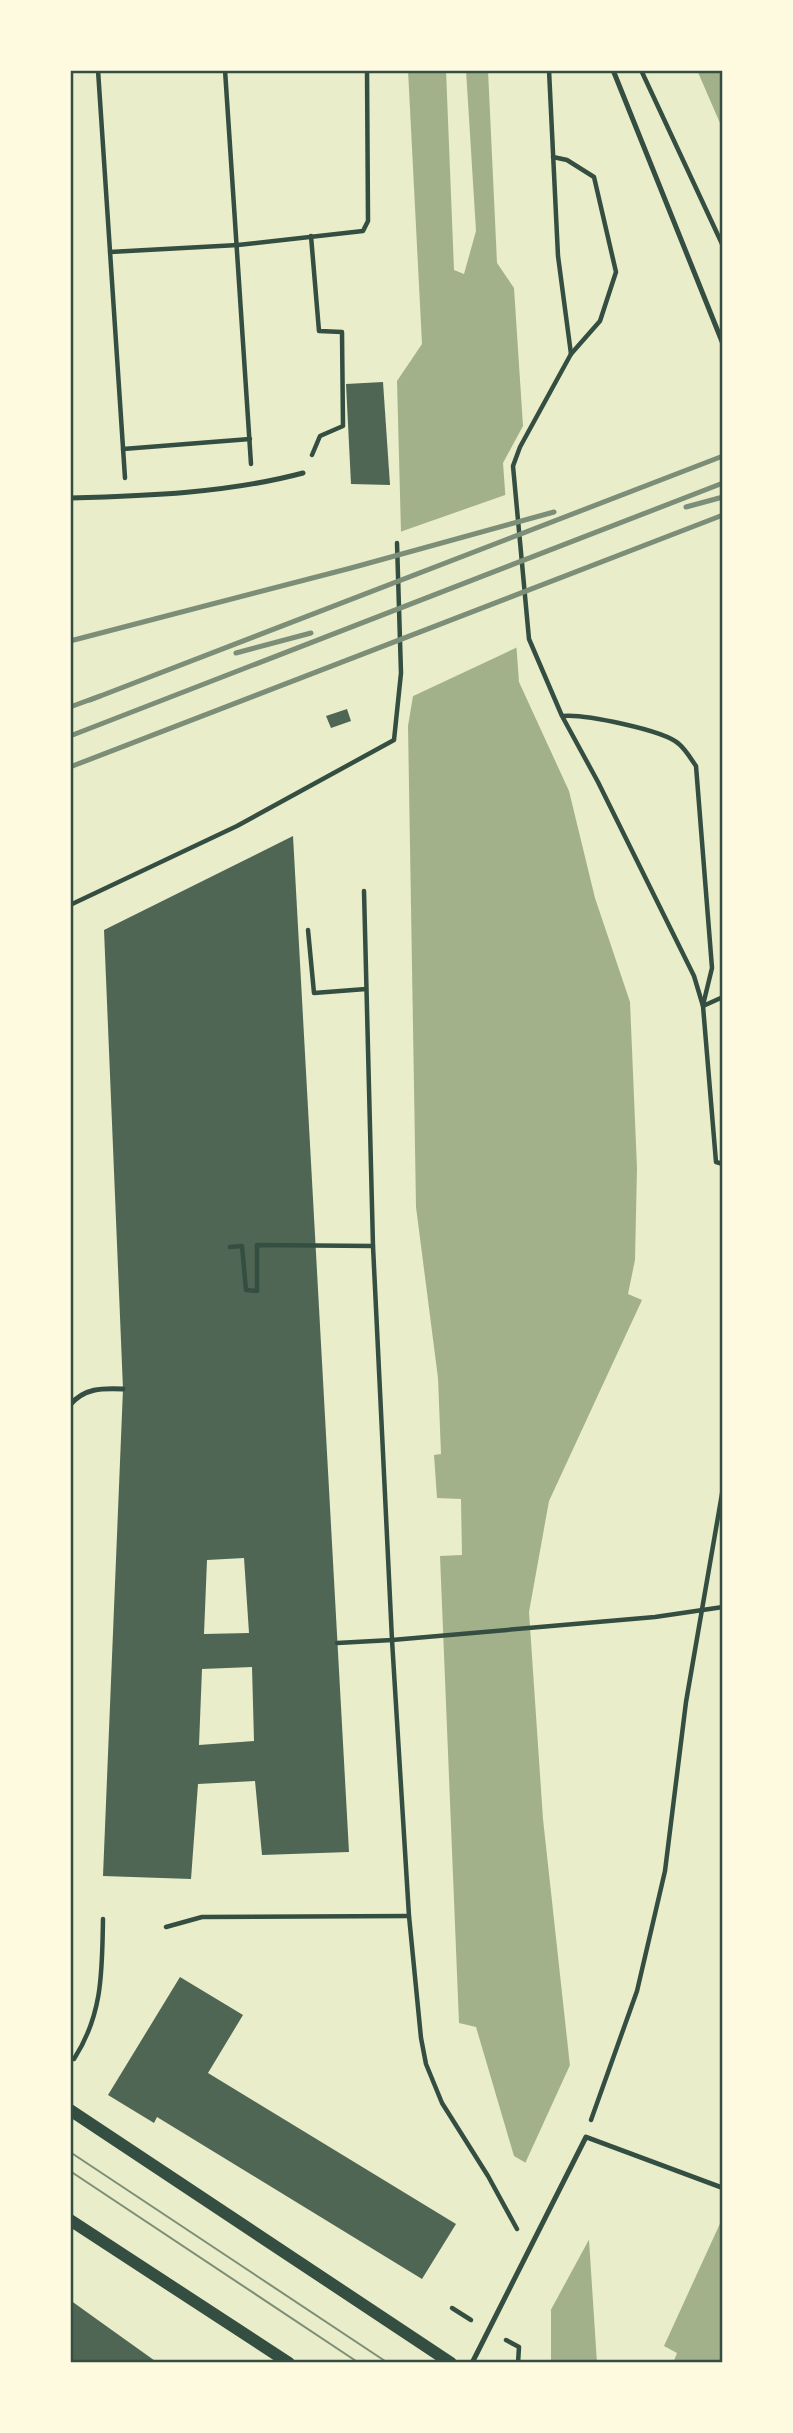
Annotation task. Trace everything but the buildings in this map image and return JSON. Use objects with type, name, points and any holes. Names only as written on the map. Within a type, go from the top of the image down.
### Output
[{"type":"street","points":[[70,2110],[451,2363]]},
{"type":"street","points":[[70,2220],[289,2363]]},
{"type":"lane","points":[[613,70],[723,344]]},
{"type":"lane","points":[[70,498],[126,496],[253,484],[303,473]]},
{"type":"lane","points":[[70,1405],[83,1392],[123,1389]]},
{"type":"lane","points":[[472,2363],[586,2137],[723,2188]]},
{"type":"path","points":[[98,70],[126,496]]},
{"type":"path","points":[[225,70],[253,484]]},
{"type":"path","points":[[110,252],[238,245],[363,230],[368,221],[367,70]]},
{"type":"path","points":[[549,70],[558,256],[570,355]]},
{"type":"path","points":[[641,70],[723,246]]},
{"type":"path","points":[[553,157],[567,160],[594,177],[616,272],[600,321],[570,355],[520,447],[513,466],[529,639],[562,716],[598,782],[694,976],[703,1006],[716,1162],[723,1164]]},
{"type":"path","points":[[303,473],[320,436],[342,426],[342,332],[319,331],[312,236]]},
{"type":"path","points":[[123,449],[250,439]]},
{"type":"path","points":[[70,905],[237,826],[394,740],[401,673],[397,543]]},
{"type":"path","points":[[562,716],[575,715],[645,730],[678,742],[696,765],[712,968],[703,1006]]},
{"type":"path","points":[[364,891],[373,1246],[392,1640],[409,1916],[421,2038],[426,2064],[442,2103],[488,2176],[529,2252]]},
{"type":"path","points":[[309,930],[314,992],[366,989]]},
{"type":"path","points":[[703,1006],[723,997]]},
{"type":"path","points":[[230,1247],[242,1246],[246,1290],[257,1291],[257,1245],[373,1246]]},
{"type":"path","points":[[586,2137],[637,1991],[665,1871],[686,1702],[723,1488]]},
{"type":"path","points":[[337,1643],[608,1620],[723,1607]]},
{"type":"path","points":[[166,1927],[202,1917],[409,1916]]},
{"type":"path","points":[[74,2059],[87,2038],[101,1989],[103,1919]]},
{"type":"path","points":[[518,2363],[519,2347]]},
{"type":"shaded area","points":[[408,70],[446,70],[454,270],[464,274],[476,231],[466,70],[488,70],[497,263],[514,288],[523,426],[503,463],[519,682],[569,791],[595,898],[630,1002],[637,1168],[635,1260],[628,1294],[642,1300],[549,1501],[529,1612],[543,1819],[589,2240],[597,2363],[551,2363],[551,2312],[526,2163],[514,2156],[476,2027],[459,2023],[440,1556],[462,1555],[461,1499],[437,1498],[434,1455],[441,1454],[438,1378],[416,1207],[408,726],[413,696],[401,532],[397,381],[422,344]]},
{"type":"shaded area","points":[[697,70],[723,70],[723,130]]},
{"type":"shaded area","points":[[723,2217],[723,2363],[673,2363],[677,2353],[664,2346]]},
{"type":"pier","points":[[508,494],[520,646],[409,698],[397,533]]},
{"type":"pier","points":[[570,2065],[574,2067],[592,2234],[547,2317],[523,2168]]},
{"type":"tram line","points":[[70,2152],[388,2363]]},
{"type":"tram line","points":[[70,2171],[359,2363]]},
{"type":"railway","points":[[90,700],[723,456]]},
{"type":"railway","points":[[70,736],[723,483]]},
{"type":"railway","points":[[686,507],[723,497]]},
{"type":"railway","points":[[70,641],[554,512]]},
{"type":"railway","points":[[70,767],[723,515]]},
{"type":"railway","points":[[236,653],[311,633]]},
{"type":"railway","points":[[70,707],[100,696]]}]
